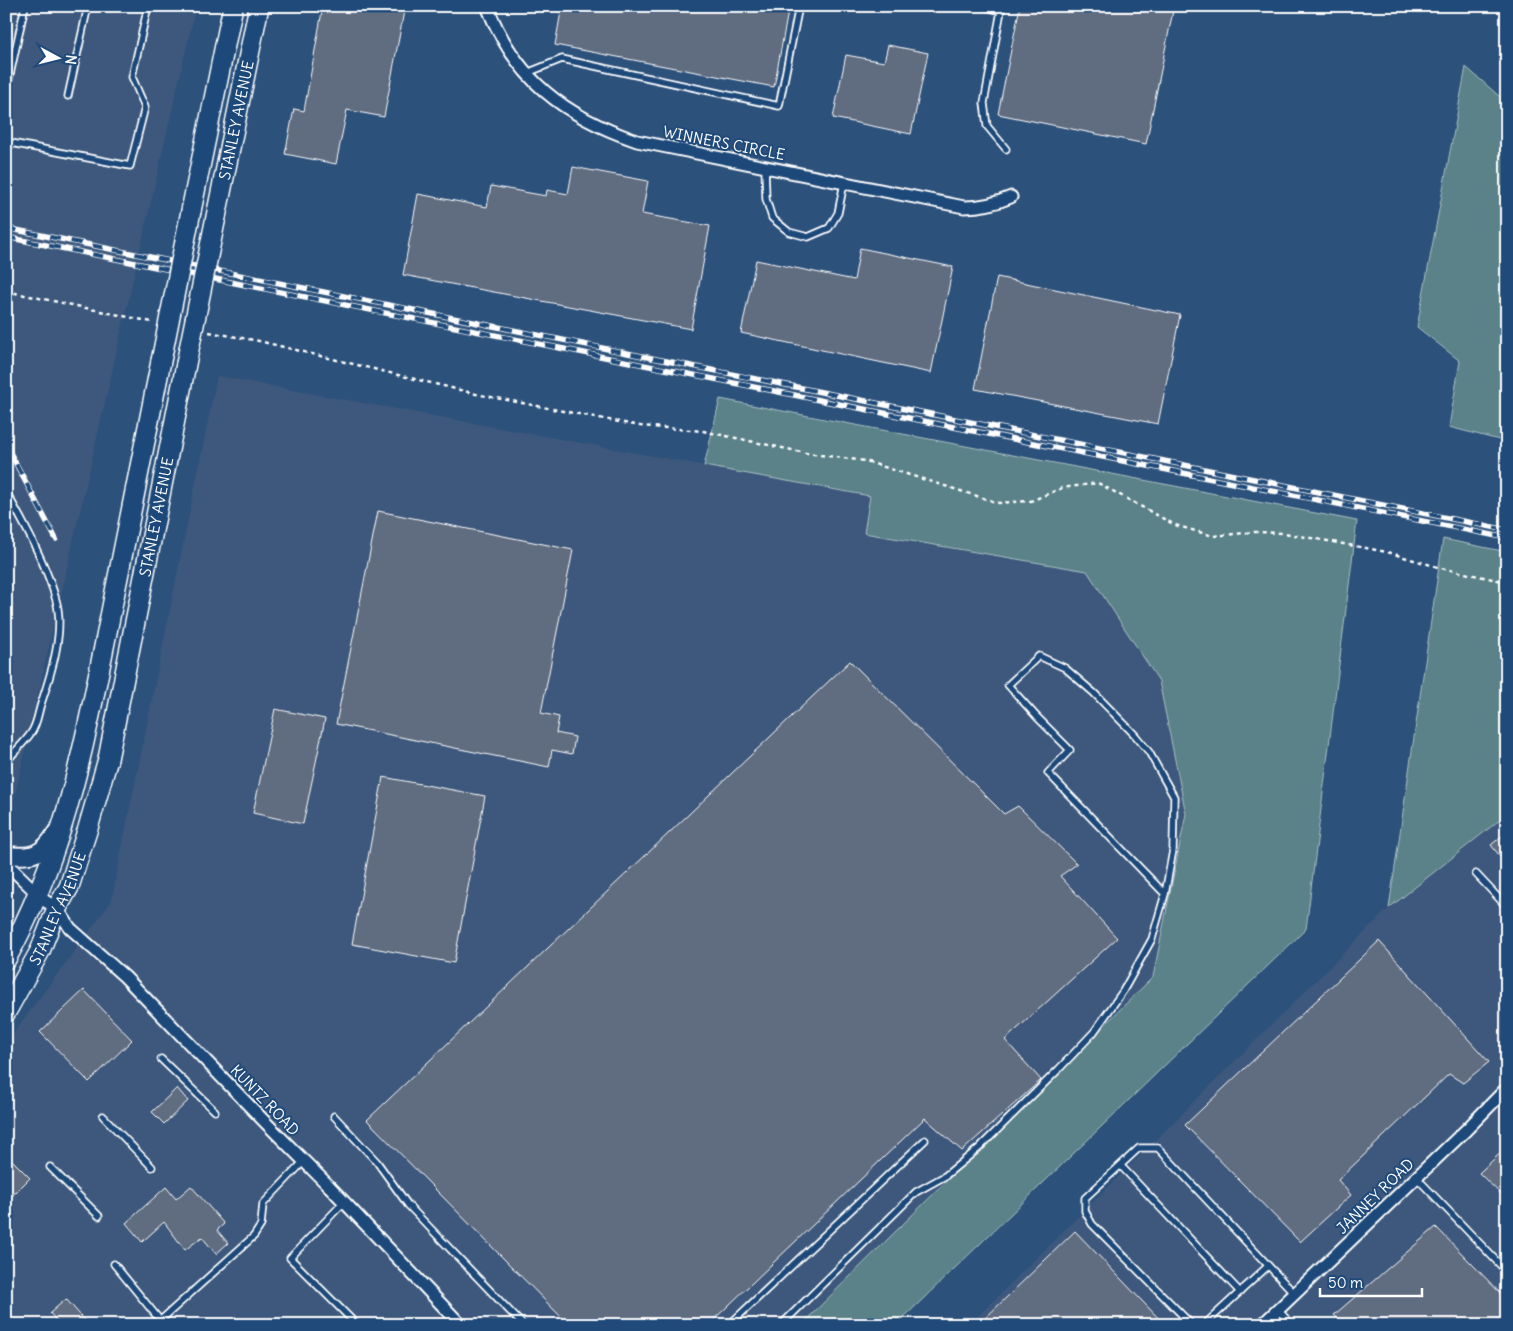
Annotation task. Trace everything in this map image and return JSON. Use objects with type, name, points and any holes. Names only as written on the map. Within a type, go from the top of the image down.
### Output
[{"type":"main road","name":"STANLEY AVENUE","points":[[6,1012],[40,951],[47,901],[45,878],[83,754],[233,6]]},
{"type":"main road","name":"STANLEY AVENUE","points":[[6,959],[17,939],[47,901],[69,887],[108,759],[259,6]]},
{"type":"main road","points":[[6,855],[29,856],[42,851],[64,821]]},
{"type":"street","name":"WINNERS CIRCLE","points":[[487,6],[505,44],[527,73],[555,100],[581,117],[608,131],[637,141],[964,207],[994,204],[1011,197]]},
{"type":"street","name":"KUNTZ ROAD","points":[[6,863],[47,901],[70,928],[125,977],[344,1202],[458,1324]]},
{"type":"street","name":"JANNEY ROAD","points":[[1262,1325],[1507,1088]]},
{"type":"lane","points":[[6,93],[25,6]]},
{"type":"lane","points":[[68,96],[88,6]]},
{"type":"lane","points":[[6,142],[130,166],[145,107],[132,77],[148,6]]},
{"type":"lane","points":[[527,73],[562,59],[779,106],[798,6]]},
{"type":"lane","points":[[982,6],[1002,8],[984,103],[987,126],[1006,149]]},
{"type":"lane","points":[[765,167],[766,199],[772,218],[789,232],[808,236],[829,228],[838,213],[844,183]]},
{"type":"lane","points":[[6,495],[9,496],[29,532],[56,600],[59,617],[58,634],[49,679],[35,724],[32,732],[6,762]]},
{"type":"lane","points":[[781,1325],[916,1192],[945,1176],[979,1148],[1094,1032],[1124,992],[1152,939],[1165,894],[1173,850],[1174,797],[1149,752],[1135,734],[1094,693],[1065,668],[1039,656],[1008,685],[1070,750],[1048,773],[1165,894]]},
{"type":"lane","points":[[1476,874],[1507,908]]},
{"type":"lane","points":[[161,1059],[215,1112]]},
{"type":"lane","points":[[103,1116],[152,1166]]},
{"type":"lane","points":[[334,1116],[377,1162],[408,1206],[523,1325]]},
{"type":"lane","points":[[729,1325],[925,1140]]},
{"type":"lane","points":[[1192,1325],[1092,1224],[1085,1211],[1086,1198],[1139,1148],[1158,1148],[1294,1294]]},
{"type":"lane","points":[[114,1264],[159,1319],[162,1319],[254,1236],[261,1225],[263,1204],[304,1161]]},
{"type":"lane","points":[[1120,1166],[1240,1292]]},
{"type":"lane","points":[[50,1167],[99,1216]]},
{"type":"lane","points":[[1416,1177],[1507,1272]]},
{"type":"lane","points":[[344,1202],[290,1258],[357,1325]]},
{"type":"lane","points":[[1204,1325],[1268,1266]]},
{"type":"lane","points":[[1278,1310],[1292,1325]]},
{"type":"path","points":[[6,291],[156,323]]},
{"type":"path","points":[[203,331],[259,342],[514,402],[640,426],[703,431],[806,453],[865,461],[999,503],[1031,501],[1062,488],[1098,483],[1175,525],[1212,536],[1255,532],[1284,533],[1387,552],[1441,568],[1507,582]]},
{"type":"shaded area","points":[[6,6],[196,6],[6,834]]},
{"type":"shaded area","points":[[217,376],[870,496],[865,533],[1087,571],[1159,680],[1186,814],[1153,977],[801,1325],[6,1325],[6,1043],[111,902]]},
{"type":"shaded area","points":[[1507,814],[1507,1325],[969,1325],[1389,908]]},
{"type":"green space","points":[[1466,67],[1507,103],[1507,442],[1449,427],[1460,361],[1417,327]]},
{"type":"green space","points":[[720,399],[1357,521],[1306,929],[896,1325],[801,1325],[1153,977],[1186,814],[1159,681],[1087,571],[864,533],[870,496],[704,466]]},
{"type":"green space","points":[[1443,539],[1507,552],[1507,814],[1389,908]]},
{"type":"building","points":[[323,6],[405,6],[384,117],[347,110],[336,164],[285,154],[294,109],[304,111]]},
{"type":"building","points":[[562,6],[789,6],[774,87],[555,45]]},
{"type":"building","points":[[1020,6],[1174,6],[1146,144],[998,114]]},
{"type":"building","points":[[888,45],[928,53],[911,134],[833,118],[846,55],[884,62]]},
{"type":"building","points":[[573,167],[648,181],[642,214],[710,226],[691,329],[403,275],[418,194],[487,207],[491,186],[546,196],[547,190],[568,194]]},
{"type":"building","points":[[860,248],[953,267],[931,373],[741,333],[756,260],[854,280]]},
{"type":"building","points":[[997,277],[1180,315],[1158,424],[975,389]]},
{"type":"building","points":[[378,511],[573,550],[541,713],[559,717],[556,733],[575,737],[572,754],[552,750],[549,767],[336,724]]},
{"type":"building","points":[[850,661],[1004,814],[1018,806],[1077,864],[1060,876],[1117,938],[1005,1040],[1041,1080],[962,1151],[925,1118],[708,1325],[569,1325],[367,1120]]},
{"type":"building","points":[[275,709],[325,719],[303,824],[253,813]]},
{"type":"building","points":[[383,777],[485,796],[454,963],[352,944]]},
{"type":"building","points":[[1507,832],[1507,865],[1491,845]]},
{"type":"building","points":[[1379,941],[1489,1062],[1463,1083],[1449,1074],[1338,1180],[1351,1195],[1300,1242],[1185,1125]]},
{"type":"building","points":[[84,990],[132,1040],[89,1082],[40,1032]]},
{"type":"building","points":[[177,1088],[188,1101],[164,1124],[152,1112]]},
{"type":"building","points":[[1507,1147],[1507,1200],[1479,1173]]},
{"type":"building","points":[[6,1154],[30,1178],[6,1202]]},
{"type":"building","points":[[191,1186],[224,1224],[217,1230],[228,1243],[216,1254],[202,1237],[185,1250],[164,1222],[142,1242],[126,1223],[166,1187],[176,1199]]},
{"type":"building","points":[[1436,1227],[1507,1300],[1507,1325],[1345,1325],[1334,1315]]},
{"type":"building","points":[[1075,1231],[1165,1325],[978,1325]]},
{"type":"building","points":[[66,1299],[89,1325],[60,1325],[50,1313]]},
{"type":"railway","points":[[6,228],[1507,530]]},
{"type":"railway","points":[[6,237],[1507,538]]},
{"type":"railway","points":[[6,445],[56,539]]}]
